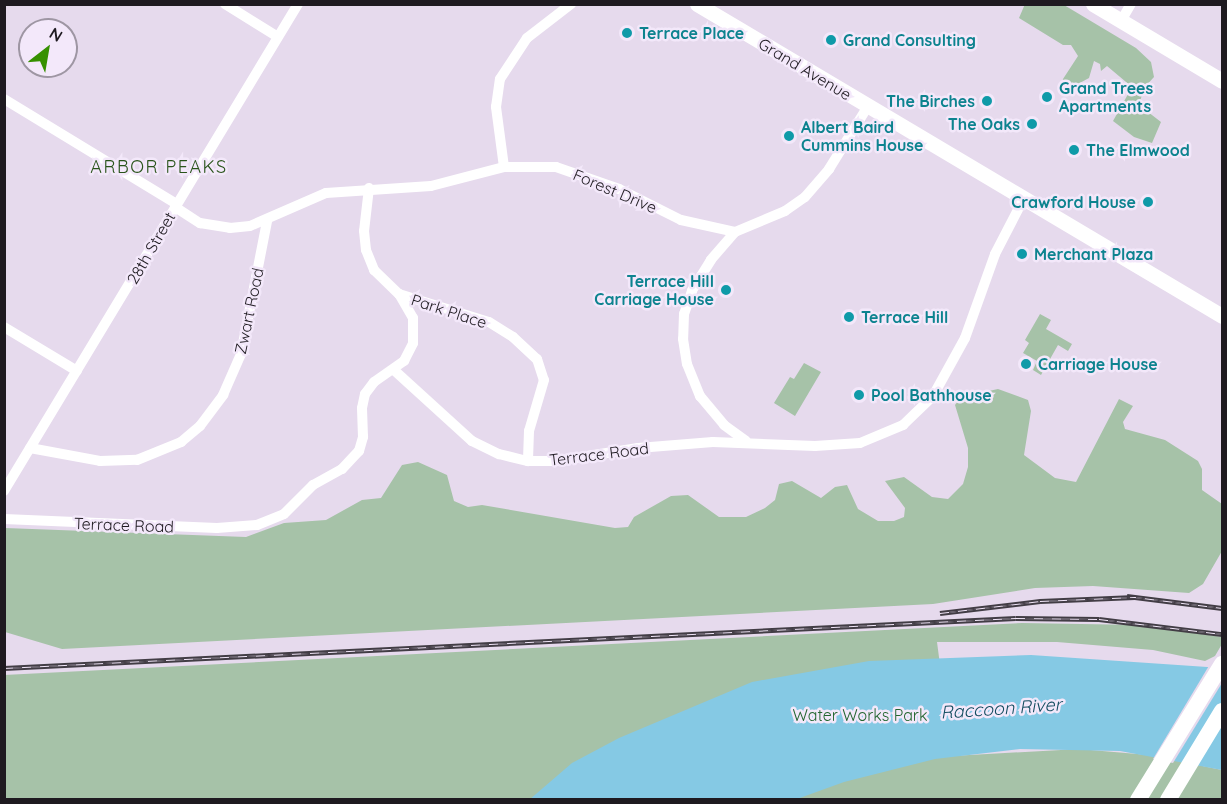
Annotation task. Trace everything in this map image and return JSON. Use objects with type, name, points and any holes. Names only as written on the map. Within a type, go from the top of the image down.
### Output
[{"type":"main road","name":"Grand Avenue","points":[[697,4],[1222,316]]},
{"type":"main road","points":[[1093,4],[1222,81]]},
{"type":"main road","points":[[1138,800],[1222,664]]},
{"type":"main road","points":[[1168,800],[1222,711]]},
{"type":"street","points":[[225,4],[278,37]]},
{"type":"street","name":"28th Street","points":[[4,491],[298,4]]},
{"type":"street","points":[[504,167],[496,107],[500,79],[527,38],[571,4]]},
{"type":"street","points":[[1121,21],[1131,4]]},
{"type":"street","name":"Forest Drive","points":[[4,99],[176,205],[200,223],[220,227],[267,221],[326,193],[369,188],[431,186],[504,167],[556,167],[619,189],[681,220],[735,232]]},
{"type":"street","points":[[746,441],[724,425],[700,396],[687,364],[682,339],[684,314],[692,291],[711,260],[735,232],[784,211],[805,197],[829,170],[868,106]]},
{"type":"street","name":"Park Place","points":[[369,188],[366,250],[374,270],[399,294],[489,322],[513,337],[537,359],[544,380],[529,431],[528,461]]},
{"type":"street","name":"Terrace Road","points":[[4,519],[217,528],[268,522],[284,514],[313,485],[353,459],[363,437],[365,394],[374,382],[395,371],[472,441],[499,454],[528,461],[556,461],[638,448],[746,441],[798,446],[845,446],[883,436],[914,416],[933,396],[965,339],[995,254],[1024,198]]},
{"type":"street","name":"Zwart Road","points":[[30,448],[100,461],[131,461],[160,453],[200,426],[223,395],[241,354],[267,221]]},
{"type":"street","points":[[395,371],[410,353],[414,334],[409,308],[399,294]]},
{"type":"street","points":[[4,327],[77,371]]},
{"type":"green space","points":[[1025,4],[1064,5],[1136,48],[1151,62],[1154,77],[1144,88],[1139,105],[1161,122],[1152,143],[1134,137],[1113,121],[1132,87],[1107,66],[1101,71],[1100,64],[1094,61],[1089,78],[1076,85],[1074,92],[1062,88],[1063,79],[1078,56],[1071,45],[1063,45],[1019,18]]},
{"type":"green space","points":[[1040,314],[1051,320],[1046,329],[1072,344],[1068,351],[1058,345],[1041,375],[1033,370],[1037,361],[1023,353],[1029,343],[1025,340]]},
{"type":"green space","points":[[804,363],[821,372],[795,416],[774,403],[790,377],[794,379]]},
{"type":"green space","points":[[998,389],[1028,400],[1031,411],[1024,455],[1055,478],[1076,482],[1119,399],[1133,406],[1123,422],[1125,429],[1165,440],[1198,461],[1202,469],[1202,490],[1222,504],[1222,551],[1203,584],[1189,593],[1093,586],[1035,588],[933,604],[62,649],[5,632],[5,528],[246,537],[284,523],[326,520],[362,500],[381,498],[402,465],[418,462],[447,475],[454,501],[468,507],[482,505],[615,528],[628,527],[634,517],[671,496],[688,495],[719,517],[746,517],[765,508],[775,500],[779,484],[792,481],[821,498],[835,487],[847,485],[858,509],[878,521],[894,521],[904,517],[905,508],[885,481],[904,477],[932,497],[948,499],[963,484],[968,467],[968,448],[955,405],[961,397]]},
{"type":"green space","name":"Water Works Park","points":[[1022,623],[1140,625],[1222,637],[1222,644],[1215,656],[1205,661],[1153,650],[1057,642],[937,642],[952,756],[1079,749],[1149,755],[1222,770],[1222,799],[5,799],[4,675]]},
{"type":"water","name":"Raccoon River","points":[[1031,655],[1222,668],[1222,770],[1120,751],[1020,749],[935,759],[844,782],[797,799],[529,800],[572,763],[619,738],[752,682],[869,661]]},
{"type":"pier","points":[[1210,664],[1222,665],[1222,683],[1173,763],[1153,759]]},
{"type":"railway","points":[[1127,596],[1222,608]]},
{"type":"railway","points":[[940,613],[1040,601],[1135,597]]},
{"type":"railway","points":[[4,668],[1016,618],[1099,619],[1222,634]]},
{"type":"place","name":"Terrace Place","points":[[627,33]]},
{"type":"place","name":"Grand Consulting","points":[[831,40]]},
{"type":"place","name":"Grand Trees Apartments","points":[[1047,97]]},
{"type":"place","name":"The Birches","points":[[987,101]]},
{"type":"place","name":"The Oaks","points":[[1032,124]]},
{"type":"place","name":"Albert Baird Cummins House","points":[[789,136]]},
{"type":"place","name":"The Elmwood","points":[[1074,150]]},
{"type":"place","name":"Crawford House","points":[[1148,202]]},
{"type":"place","name":"Merchant Plaza","points":[[1022,254]]},
{"type":"place","name":"Terrace Hill Carriage House","points":[[726,290]]},
{"type":"place","name":"Terrace Hill","points":[[849,317]]},
{"type":"place","name":"Carriage House","points":[[1026,364]]},
{"type":"place","name":"Pool Bathhouse","points":[[859,395]]},
{"type":"district","name":"ARBOR PEAKS","points":[[159,167]]}]
